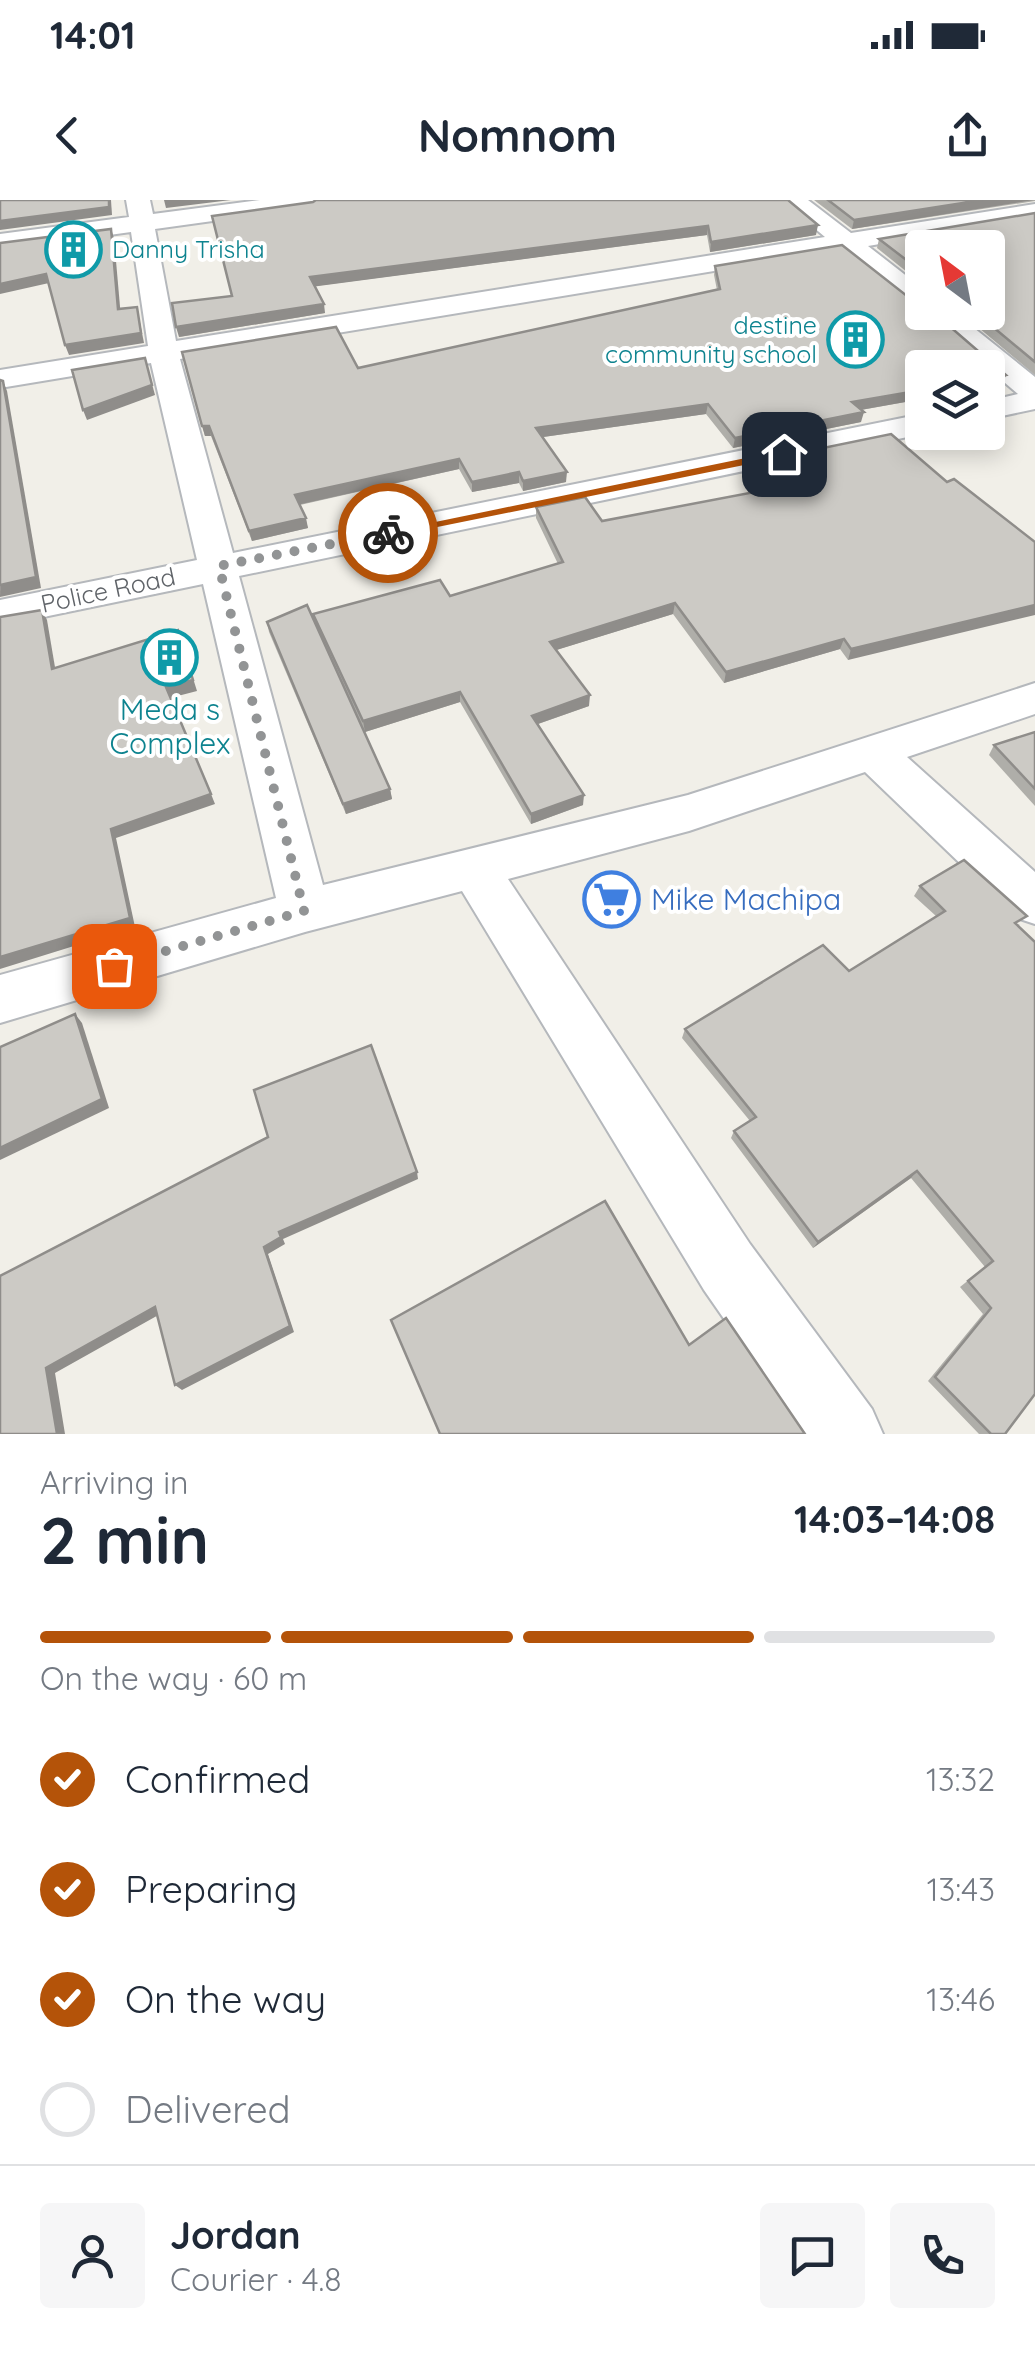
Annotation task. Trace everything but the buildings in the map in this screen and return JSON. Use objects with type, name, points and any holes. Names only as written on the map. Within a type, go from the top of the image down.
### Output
[{"type":"street","points":[[0,242],[140,211],[314,200]]},
{"type":"street","points":[[793,200],[905,287]]},
{"type":"street","points":[[0,379],[1035,210]]},
{"type":"street","points":[[140,211],[163,350],[304,911]]},
{"type":"street","points":[[958,330],[1035,392]]},
{"type":"street","points":[[1005,406],[1035,400]]},
{"type":"street","name":"Police Road","points":[[0,613],[905,428]]},
{"type":"street","points":[[0,999],[304,911],[689,813],[1035,698]]},
{"type":"street","points":[[873,752],[1035,902]]},
{"type":"street","points":[[475,870],[727,1267],[847,1434]]},
{"type":"way so far","points":[[114,966],[304,911],[219,566],[388,533]]},
{"type":"place","name":"Danny Trisha","points":[[73,249]]},
{"type":"place","name":"destine community school","points":[[856,339]]},
{"type":"place","name":"Meda s Complex","points":[[170,657]]},
{"type":"place","name":"Mike Machipa","points":[[612,900]]},
{"type":"route","points":[[388,533],[784,454]]}]
